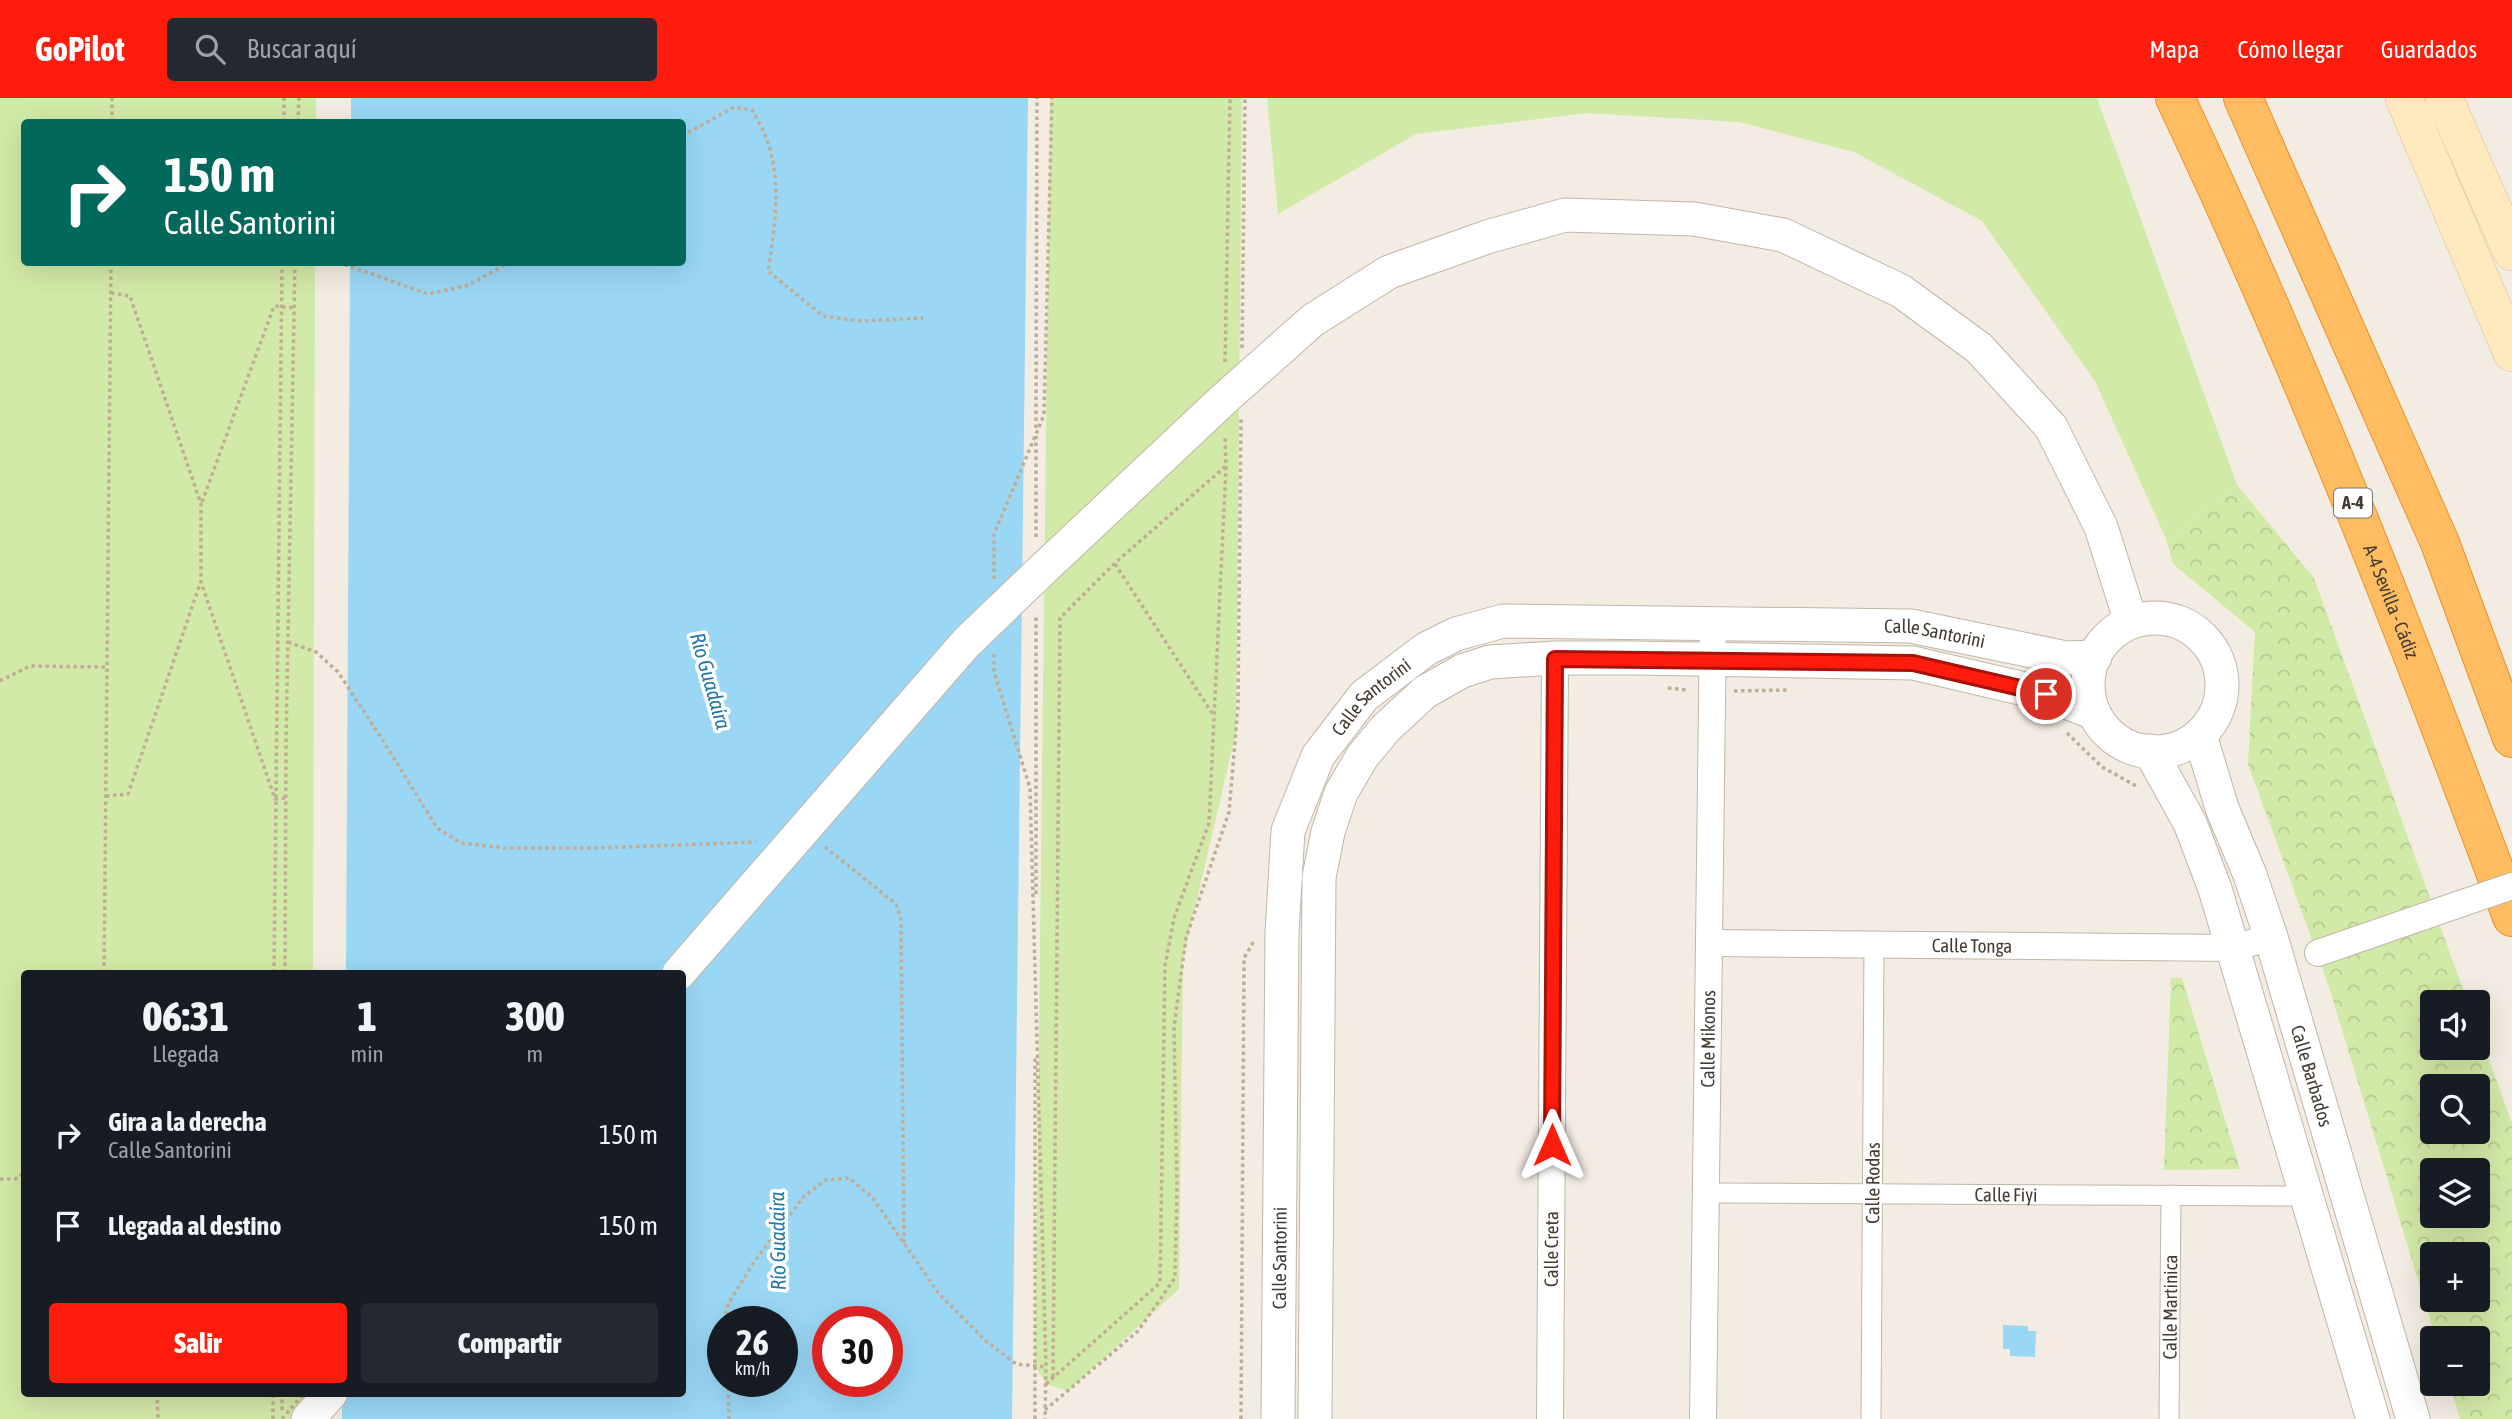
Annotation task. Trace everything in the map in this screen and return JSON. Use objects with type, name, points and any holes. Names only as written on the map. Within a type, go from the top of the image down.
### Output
[{"type":"highway","name":"A-4 Sevilla - Cádiz","points":[[2175,98],[2220,193],[2333,453],[2436,714],[2512,917]]},
{"type":"highway","points":[[2243,98],[2440,543],[2512,738]]},
{"type":"main road","points":[[2404,98],[2512,352]]},
{"type":"main road","points":[[2444,98],[2512,252]]},
{"type":"street","points":[[682,970],[1038,557],[1313,320],[1389,272],[1487,237],[1565,215],[1694,219],[1783,235],[1901,291],[1979,348],[2050,427],[2101,527],[2132,622]]},
{"type":"street","points":[[2154,617],[2177,621],[2197,632],[2213,650],[2221,671],[2221,694],[2214,716],[2200,734],[2180,747],[2160,752],[2140,750],[2121,743],[2105,730],[2094,713],[2088,693],[2089,673],[2095,657],[2111,633],[2132,622],[2154,617]]},
{"type":"street","name":"Calle Santorini","points":[[1278,1419],[1282,920],[1288,831],[1318,756],[1364,696],[1426,649],[1456,634],[1503,621],[1911,626],[2066,658],[2095,657]]},
{"type":"street","name":"Calle Mikonos","points":[[1703,1419],[1713,623]]},
{"type":"street","name":"Calle Santorini","points":[[1315,1419],[1320,877],[1328,832],[1341,793],[1362,757],[1385,729],[1424,692],[1462,671],[1490,662],[1555,659],[1712,676],[1913,663],[2046,694],[2094,713]]},
{"type":"street","name":"Calle Creta","points":[[1550,1419],[1555,659]]},
{"type":"street","name":"Calle Barbados","points":[[2200,734],[2222,808],[2250,875],[2271,937],[2413,1419]]},
{"type":"street","name":"Calle Barbados","points":[[2150,751],[2190,822],[2234,948],[2373,1419]]},
{"type":"street","points":[[2318,953],[2512,886]]},
{"type":"street","name":"Calle Tonga","points":[[1710,943],[2234,948],[2271,937]]},
{"type":"street","name":"Calle Rodas","points":[[1871,1419],[1874,945]]},
{"type":"street","name":"Calle Fiyi","points":[[1705,1193],[2307,1196]]},
{"type":"street","name":"Calle Martinica","points":[[2169,1419],[2171,1195]]},
{"type":"street","points":[[308,1419],[327,1397]]},
{"type":"path","points":[[112,98],[112,119]]},
{"type":"path","points":[[284,98],[284,119]]},
{"type":"path","points":[[298,119],[299,98]]},
{"type":"path","points":[[1037,98],[1038,557]]},
{"type":"path","points":[[994,589],[994,534],[1044,415],[1052,98]]},
{"type":"path","points":[[1045,1410],[1138,1331],[1175,1278],[1177,1188],[1174,1027],[1186,938],[1229,812],[1238,706],[1230,98]]},
{"type":"path","points":[[1046,1384],[1160,1283],[1165,966],[1174,918],[1209,823],[1226,466],[1233,391],[1245,98]]},
{"type":"path","points":[[686,134],[734,107],[752,110],[767,138],[776,176],[775,226],[768,271],[823,316],[861,321],[923,318]]},
{"type":"path","points":[[104,970],[111,266]]},
{"type":"path","points":[[274,970],[282,266]]},
{"type":"path","points":[[285,970],[285,798],[295,266]]},
{"type":"path","points":[[349,266],[428,294],[469,285],[503,266]]},
{"type":"path","points":[[110,293],[130,296],[201,503],[201,582],[275,799]]},
{"type":"path","points":[[201,503],[274,306],[294,308]]},
{"type":"path","points":[[1054,1377],[1060,618],[1115,563],[1226,466]]},
{"type":"path","points":[[1115,563],[1215,718]]},
{"type":"path","points":[[105,796],[128,794],[201,582]]},
{"type":"path","points":[[1035,1419],[1036,612]]},
{"type":"path","points":[[288,642],[316,652],[338,672],[437,828],[461,843],[504,848],[597,848],[727,842]]},
{"type":"path","points":[[994,644],[994,672],[1030,788],[1046,1367],[1045,1419]]},
{"type":"path","points":[[0,681],[30,666],[107,667]]},
{"type":"path","points":[[1657,687],[1712,676],[1795,690]]},
{"type":"path","points":[[2064,732],[2102,767],[2138,786],[2145,795]]},
{"type":"path","points":[[275,799],[285,798]]},
{"type":"path","points":[[817,843],[825,846],[896,904],[901,920],[904,1246]]},
{"type":"path","points":[[1241,1419],[1244,958],[1256,938]]},
{"type":"path","points":[[0,1179],[15,1179],[21,1175]]},
{"type":"path","points":[[728,1306],[754,1262],[805,1195],[826,1180],[849,1178],[872,1197],[939,1294],[986,1341],[1016,1364],[1046,1367]]},
{"type":"path","points":[[157,1397],[158,1419]]},
{"type":"path","points":[[272,1419],[273,1397]]},
{"type":"path","points":[[282,1419],[301,1397]]},
{"type":"path","points":[[728,1397],[729,1419]]},
{"type":"green space","points":[[0,98],[316,98],[316,119],[21,119],[21,266],[315,266],[313,970],[21,970],[21,1397],[312,1397],[312,1419],[0,1419]]},
{"type":"green space","points":[[1050,98],[1242,98],[1236,732],[1183,959],[1179,1289],[1068,1391],[1046,1384],[1035,1366]]},
{"type":"green space","points":[[1267,98],[2097,98],[2237,485],[2167,541],[2095,381],[1982,221],[1854,152],[1739,122],[1586,113],[1416,134],[1278,214]]},
{"type":"green space","points":[[2237,485],[2314,578],[2463,990],[2420,990],[2420,1060],[2489,1060],[2512,1123],[2512,1419],[2460,1419],[2453,1396],[2490,1396],[2490,1326],[2432,1326],[2428,1312],[2490,1312],[2490,1242],[2420,1242],[2420,1286],[2329,987],[2248,764],[2255,632],[2173,564],[2167,541]]},
{"type":"green space","points":[[2171,978],[2182,978],[2240,1169],[2164,1170]]},
{"type":"water","name":"Río Guadaíra","points":[[351,98],[1028,98],[1012,1419],[342,1419],[342,1397],[686,1397],[686,970],[346,970],[350,266],[686,266],[686,119],[351,119]]},
{"type":"water","points":[[2003,1325],[2028,1326],[2028,1331],[2036,1331],[2035,1357],[2010,1356],[2010,1349],[2003,1349]]},
{"type":"route","points":[[1552,1145],[1555,659],[1913,663],[2046,694]]}]
